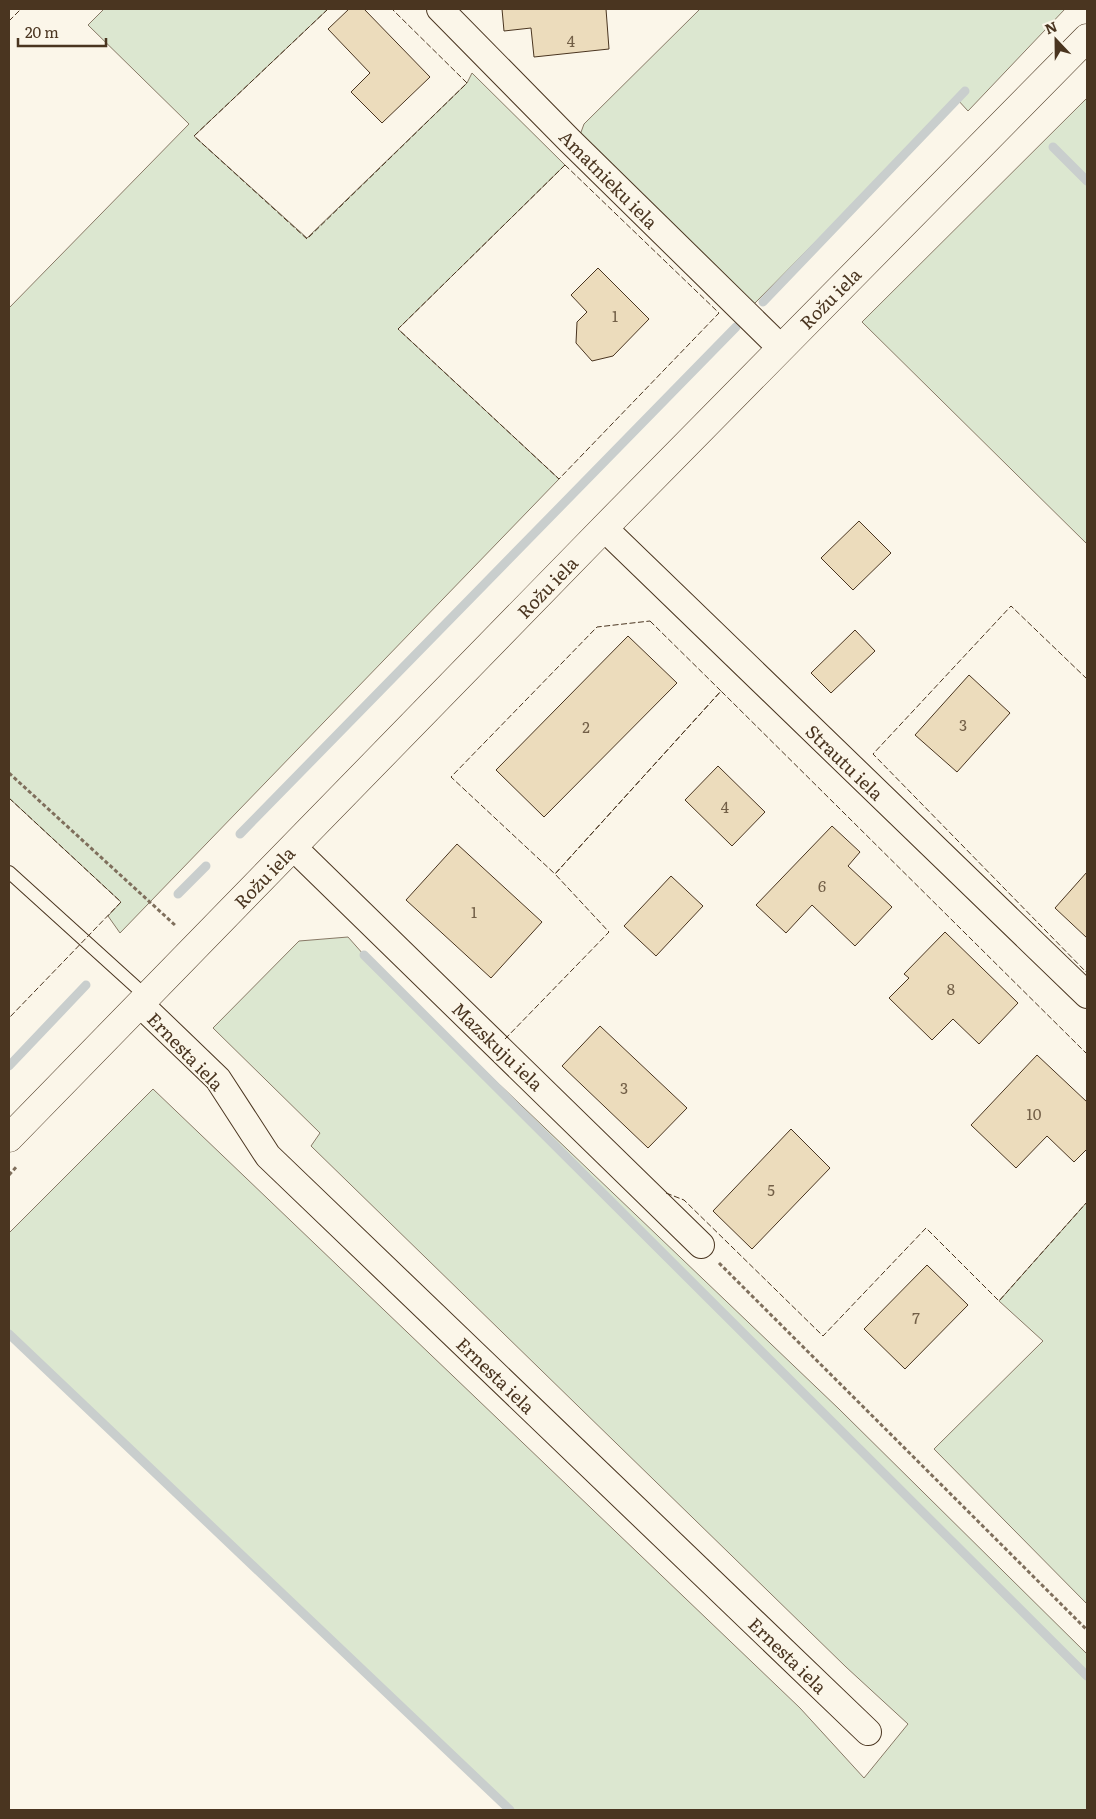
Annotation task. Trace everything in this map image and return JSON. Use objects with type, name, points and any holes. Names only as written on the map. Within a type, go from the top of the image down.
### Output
[{"type":"street","name":"Amatnieku iela","points":[[440,9],[569,140],[781,348]]},
{"type":"street","name":"Rožu iela","points":[[9,1138],[604,528],[1087,38]]},
{"type":"street","name":"Strautu iela","points":[[604,528],[1087,995]]},
{"type":"street","name":"Mazskuju iela","points":[[293,847],[701,1245]]},
{"type":"street","name":"Ernesta iela","points":[[143,1001],[218,1079],[268,1156],[868,1732]]},
{"type":"lane","points":[[9,872],[143,1001]]},
{"type":"path","points":[[9,773],[197,945]]},
{"type":"path","points":[[701,1245],[1087,1630]]},
{"type":"green space","points":[[104,9],[328,9],[194,136],[307,238],[467,83],[472,73],[565,165],[398,329],[559,479],[120,933],[108,916],[121,902],[9,798],[9,308],[189,124],[88,25]]},
{"type":"green space","points":[[700,9],[1065,9],[968,111],[957,99],[754,304],[580,135],[584,124]]},
{"type":"green space","points":[[1087,98],[1087,544],[862,322]]},
{"type":"green space","points":[[348,937],[364,955],[839,1409],[1087,1654],[1087,1810],[511,1810],[9,1334],[9,1233],[153,1089],[800,1708],[864,1778],[908,1724],[846,1667],[311,1146],[320,1133],[213,1028],[299,941]]},
{"type":"green space","points":[[1087,1202],[1087,1604],[934,1449],[1043,1341],[999,1301]]},
{"type":"building","points":[[349,9],[364,9],[430,77],[382,123],[351,92],[370,73],[328,29]]},
{"type":"building","points":[[502,9],[606,9],[609,49],[534,57],[531,28],[504,31]]},
{"type":"building","points":[[598,268],[649,319],[613,356],[592,361],[576,343],[577,322],[587,312],[571,295]]},
{"type":"building","points":[[859,521],[891,553],[853,590],[821,558]]},
{"type":"building","points":[[855,630],[875,651],[831,693],[811,673]]},
{"type":"building","points":[[628,636],[677,683],[544,817],[496,770]]},
{"type":"building","points":[[969,675],[1010,713],[957,772],[915,735]]},
{"type":"building","points":[[718,766],[765,812],[732,846],[685,800]]},
{"type":"building","points":[[832,826],[860,852],[848,866],[892,907],[855,946],[812,905],[786,933],[756,905]]},
{"type":"building","points":[[457,844],[542,922],[491,978],[406,900]]},
{"type":"building","points":[[1087,872],[1087,938],[1055,908]]},
{"type":"building","points":[[671,876],[703,906],[656,956],[624,926]]},
{"type":"building","points":[[945,932],[1018,1003],[979,1044],[953,1019],[932,1040],[889,998],[909,978],[904,974]]},
{"type":"building","points":[[600,1026],[687,1108],[648,1148],[562,1066]]},
{"type":"building","points":[[1037,1055],[1087,1102],[1087,1149],[1074,1162],[1047,1136],[1016,1168],[971,1125]]},
{"type":"building","points":[[791,1129],[830,1168],[752,1249],[713,1211]]},
{"type":"building","points":[[927,1265],[968,1305],[905,1369],[864,1329]]},
{"type":"waterway","points":[[763,302],[965,91]]},
{"type":"waterway","points":[[1053,147],[1087,181]]},
{"type":"waterway","points":[[240,834],[736,327]]},
{"type":"waterway","points":[[178,894],[206,866]]},
{"type":"waterway","points":[[364,955],[1087,1676]]},
{"type":"waterway","points":[[9,1066],[86,985]]},
{"type":"waterway","points":[[9,1334],[510,1810]]},
{"type":"fence","points":[[9,21],[21,9]]},
{"type":"fence","points":[[328,9],[194,136],[307,239],[467,83],[392,9]]},
{"type":"fence","points":[[565,165],[719,313],[559,479],[398,329],[565,165]]},
{"type":"fence","points":[[1087,679],[1011,606],[873,754],[1087,973]]},
{"type":"fence","points":[[650,621],[721,691],[555,874],[451,777],[597,627],[650,621]]},
{"type":"fence","points":[[505,1039],[609,932],[555,874],[721,691],[1087,1054]]},
{"type":"fence","points":[[9,798],[121,902],[9,1018]]},
{"type":"fence","points":[[666,1193],[684,1200],[823,1336],[926,1228],[999,1301],[1087,1202]]}]
